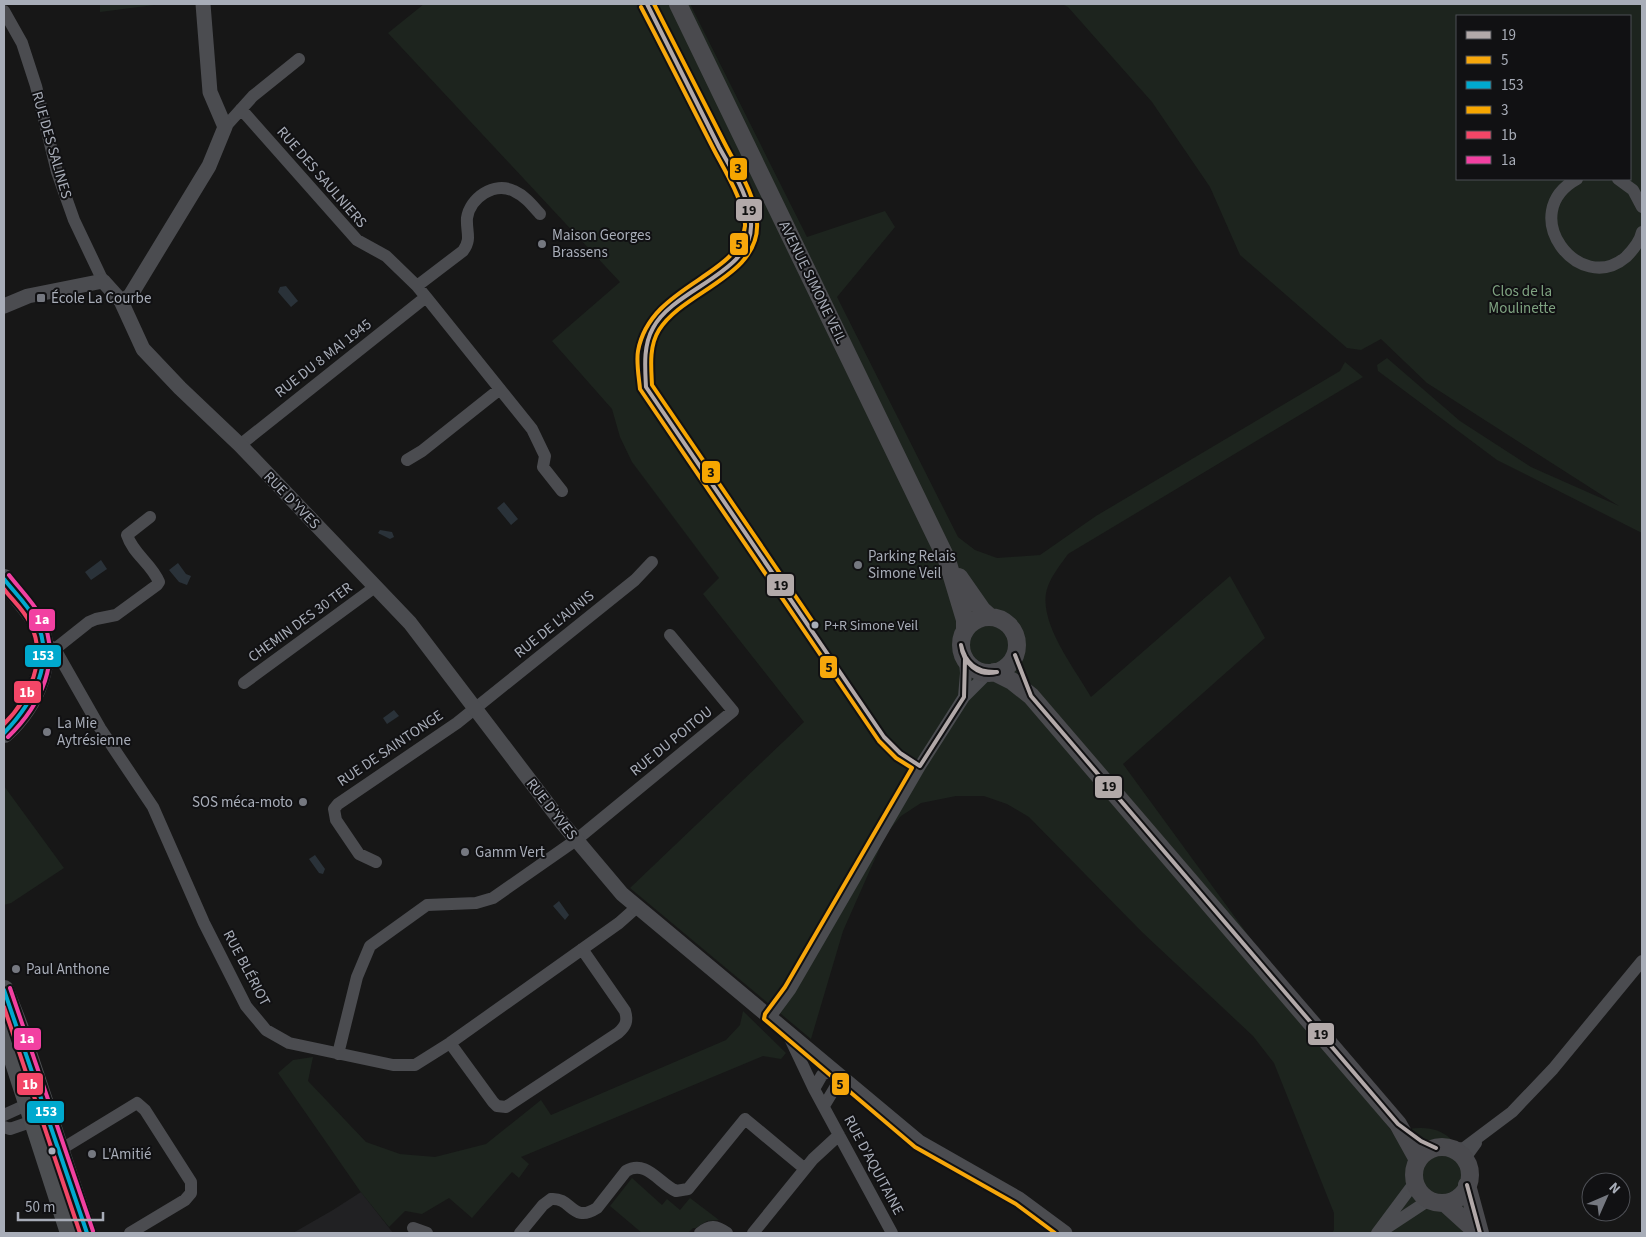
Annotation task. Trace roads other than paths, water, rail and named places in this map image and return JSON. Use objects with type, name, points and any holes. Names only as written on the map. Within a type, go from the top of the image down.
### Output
[{"type":"main road","name":"AVENUE SIMONE VEIL","points":[[678,4],[947,560]]},
{"type":"main road","points":[[947,560],[982,610],[990,618]]},
{"type":"main road","points":[[947,560],[965,620],[965,630],[961,643],[965,659],[974,669],[1012,681],[1031,696],[1398,1124],[1418,1160]]},
{"type":"main road","points":[[4,579],[20,601],[42,641],[42,672],[36,690],[20,718],[4,733]]},
{"type":"main road","points":[[965,630],[974,621],[990,618],[1002,621],[1012,630],[1016,642],[1014,655],[1005,668],[991,673]]},
{"type":"main road","points":[[4,716],[24,687],[30,672],[32,655],[42,641]]},
{"type":"main road","points":[[1014,655],[1031,696]]},
{"type":"main road","points":[[4,990],[18,1026],[70,1233]]},
{"type":"main road","points":[[4,1029],[38,1110],[60,1150],[87,1233]]},
{"type":"main road","points":[[1398,1124],[1421,1141],[1461,1155],[1467,1164],[1468,1185],[1480,1233]]},
{"type":"main road","points":[[1443,1148],[1423,1155],[1418,1160],[1415,1168],[1415,1182],[1418,1189],[1480,1233]]},
{"type":"main road","points":[[1437,1201],[1461,1195],[1468,1185]]},
{"type":"street","points":[[203,4],[210,92],[225,127]]},
{"type":"street","name":"RUE DES SALINES","points":[[4,11],[22,43],[36,86],[56,172],[74,220],[103,281],[121,301]]},
{"type":"street","points":[[121,301],[130,296],[209,166],[225,127],[252,96],[299,59]]},
{"type":"street","name":"RUE DES SAULNIERS","points":[[241,109],[357,240],[386,256],[417,286]]},
{"type":"street","points":[[1575,180],[1568,184],[1558,195],[1552,209],[1551,224],[1554,235],[1568,256],[1580,263],[1594,266],[1608,265],[1622,260],[1634,250],[1642,232]]},
{"type":"street","points":[[1620,180],[1625,182],[1641,200]]},
{"type":"street","points":[[540,214],[525,198],[512,190],[497,188],[488,191],[478,198],[471,208],[467,218],[468,244],[463,251],[417,286],[532,429],[545,456],[543,468],[562,491]]},
{"type":"street","points":[[4,306],[28,296],[103,281]]},
{"type":"street","name":"RUE DU 8 MAI 1945","points":[[240,445],[426,297]]},
{"type":"street","name":"RUE D'YVES","points":[[121,301],[144,348],[180,388],[240,445],[375,587],[433,652],[474,709],[576,840],[622,894],[919,1142],[1020,1199],[1065,1233]]},
{"type":"street","points":[[408,460],[500,389]]},
{"type":"street","points":[[42,641],[96,619],[116,615],[157,585],[159,582],[154,571],[134,549],[126,535],[150,517]]},
{"type":"street","name":"RUE DE L'AUNIS","points":[[474,709],[635,580],[652,562]]},
{"type":"street","name":"CHEMIN DES 30 TER","points":[[244,683],[375,587]]},
{"type":"street","name":"RUE DU POITOU","points":[[576,840],[733,711],[670,635]]},
{"type":"street","name":"RUE BLÉRIOT","points":[[42,641],[153,807],[204,923],[251,1014],[266,1030],[289,1043],[406,1066],[423,1061],[619,924],[637,907]]},
{"type":"street","points":[[964,696],[965,659]]},
{"type":"street","points":[[770,1017],[790,990],[920,766],[964,696],[991,673]]},
{"type":"street","name":"RUE DE SAINTONGE","points":[[376,862],[359,854],[336,820],[334,809],[347,796],[474,709]]},
{"type":"street","points":[[338,1054],[357,977],[370,946],[427,905],[476,903],[493,898],[576,840]]},
{"type":"street","points":[[450,1043],[493,1102],[497,1106],[506,1107],[618,1033],[624,1028],[627,1019],[625,1011],[582,949]]},
{"type":"street","points":[[1443,1148],[1464,1148],[1512,1112],[1553,1069],[1642,961]]},
{"type":"street","name":"RUE D'AQUITAINE","points":[[787,1032],[790,1044],[814,1090],[892,1233]]},
{"type":"street","points":[[814,1090],[822,1075],[832,1070]]},
{"type":"street","points":[[824,1106],[836,1086],[847,1082]]},
{"type":"street","points":[[60,1150],[137,1103],[145,1110],[191,1182],[192,1194],[130,1233]]},
{"type":"street","points":[[4,1115],[38,1110]]},
{"type":"street","points":[[4,1127],[10,1129],[38,1110]]},
{"type":"street","points":[[520,1233],[543,1205],[552,1199],[562,1201],[576,1212],[583,1214],[591,1212],[597,1208],[626,1171],[632,1168],[640,1167],[648,1171],[676,1191],[688,1188],[744,1115],[805,1169]]},
{"type":"street","points":[[753,1233],[805,1169],[830,1142],[840,1135]]},
{"type":"street","points":[[1467,1164],[1468,1154],[1482,1135]]},
{"type":"street","points":[[1378,1233],[1415,1182]]},
{"type":"street","points":[[1378,1233],[1437,1201]]},
{"type":"street","points":[[700,1233],[714,1226],[727,1233]]},
{"type":"street","points":[[413,1228],[427,1233]]},
{"type":"place","name":"Maison Georges Brassens","points":[[542,244]]},
{"type":"place","name":"École La Courbe","points":[[41,298]]},
{"type":"place","name":"Parking Relais Simone Veil","points":[[858,565]]},
{"type":"place","name":"P+R Simone Veil","points":[[815,625]]},
{"type":"place","name":"La Mie Aytrésienne","points":[[47,732]]},
{"type":"place","name":"SOS méca-moto","points":[[303,802]]},
{"type":"place","name":"Gamm Vert","points":[[465,852]]},
{"type":"place","name":"Paul Anthone","points":[[16,969]]},
{"type":"place","name":"L'Amitié","points":[[92,1154]]},
{"type":"park label","name":"Clos de la Moulinette","points":[[1522,300]]}]
